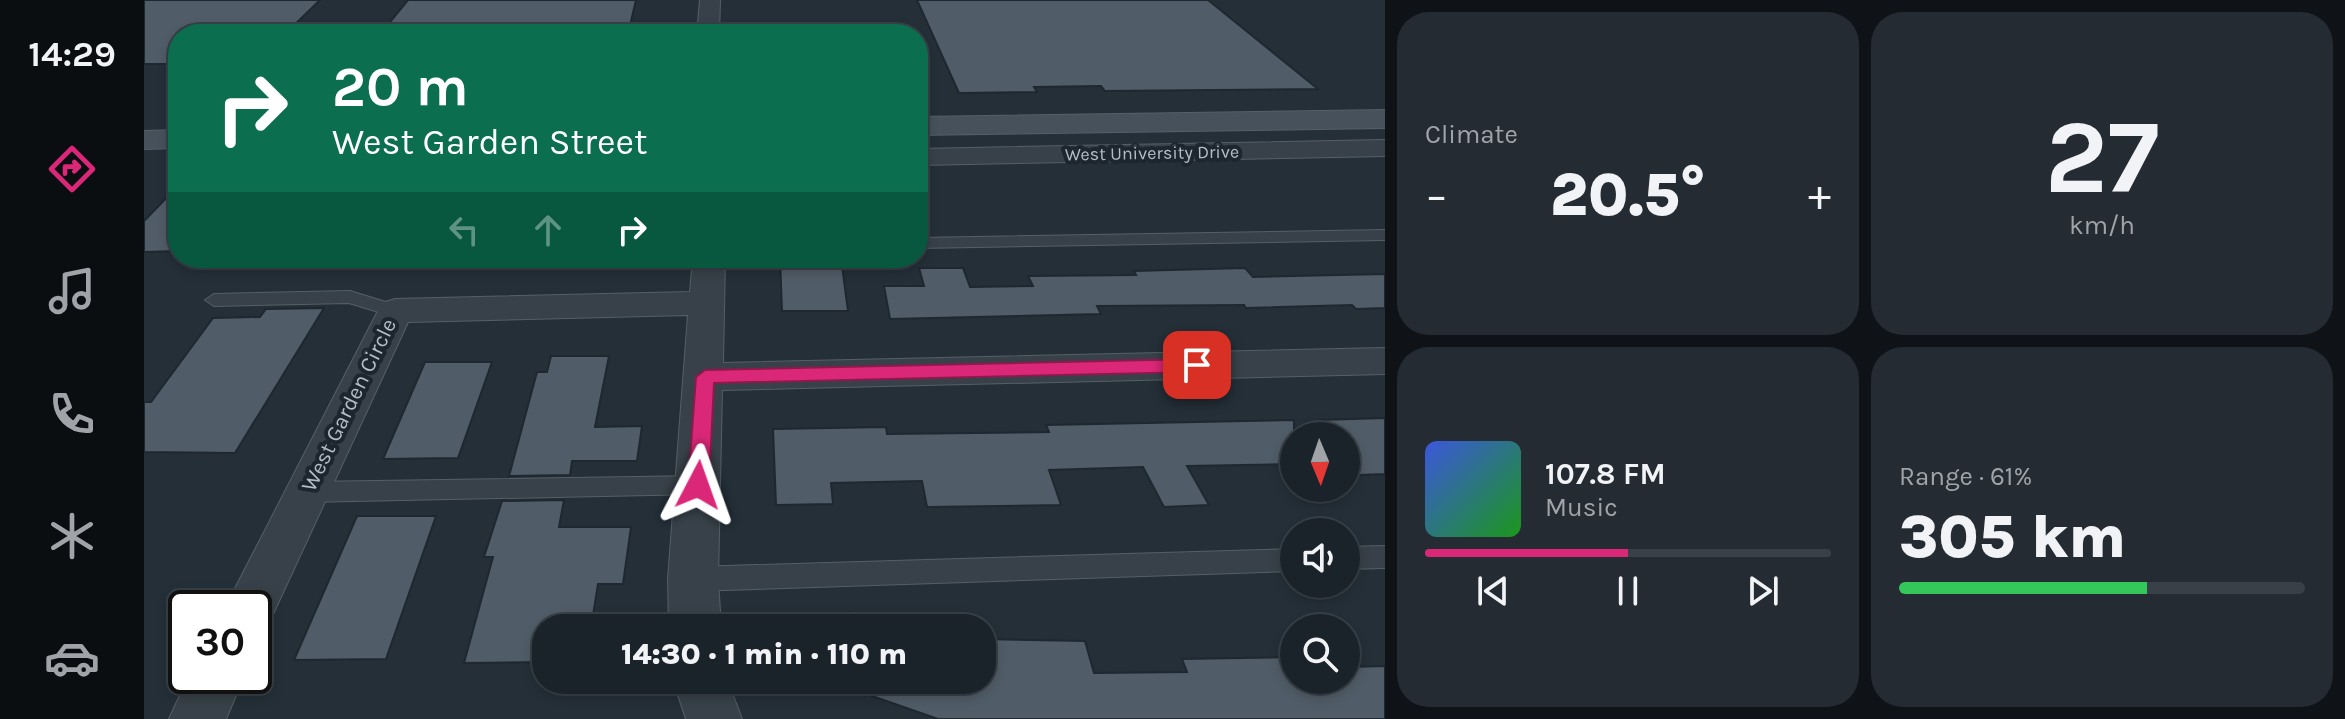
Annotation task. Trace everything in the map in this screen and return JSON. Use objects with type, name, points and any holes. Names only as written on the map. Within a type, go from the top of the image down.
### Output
[{"type":"main road","name":"West University Drive","points":[[928,126],[1385,119]]},
{"type":"main road","points":[[144,140],[168,139]]},
{"type":"street","points":[[709,24],[710,0]]},
{"type":"street","name":"West University Drive","points":[[928,157],[1385,148]]},
{"type":"street","points":[[694,614],[693,579],[709,268]]},
{"type":"street","name":"West Garden Circle","points":[[259,590],[395,311],[708,303]]},
{"type":"street","points":[[705,377],[1385,361]]},
{"type":"street","points":[[197,719],[209,694]]},
{"type":"street","points":[[705,694],[714,719]]},
{"type":"lane","points":[[928,243],[1385,235]]},
{"type":"lane","points":[[214,300],[350,297],[395,311]]},
{"type":"lane","points":[[306,492],[698,485]]},
{"type":"lane","points":[[1360,558],[1385,557]]},
{"type":"lane","points":[[693,579],[1280,560]]},
{"type":"building","points":[[144,0],[320,0],[295,24],[168,24],[168,64],[144,64]]},
{"type":"building","points":[[408,0],[636,0],[630,24],[388,24]]},
{"type":"building","points":[[917,0],[1208,0],[1318,89],[1105,91],[1101,86],[1034,87],[1037,92],[959,93]]},
{"type":"building","points":[[168,196],[168,251],[144,252],[144,221]]},
{"type":"building","points":[[780,268],[842,268],[848,311],[782,311]]},
{"type":"building","points":[[919,268],[963,268],[970,287],[1033,286],[1028,276],[1136,275],[1134,271],[1245,268],[1253,277],[1385,274],[1385,308],[1356,309],[1352,305],[1246,308],[1244,305],[1097,306],[1101,314],[890,319],[884,286],[924,286]]},
{"type":"building","points":[[324,308],[235,453],[144,452],[144,402],[151,402],[213,318],[260,317],[266,309]]},
{"type":"building","points":[[551,356],[609,356],[595,427],[642,426],[637,461],[572,461],[570,475],[509,476],[537,372],[547,372]]},
{"type":"building","points":[[425,362],[492,362],[458,458],[383,459]]},
{"type":"building","points":[[1385,418],[1385,474],[1360,475],[1360,422],[1319,420]]},
{"type":"building","points":[[1294,420],[1280,422],[1280,464],[1187,466],[1209,505],[1164,507],[1143,467],[1049,470],[1061,505],[927,507],[922,481],[831,483],[833,504],[776,505],[773,429],[886,427],[887,434],[1049,432],[1046,425]]},
{"type":"building","points":[[564,500],[559,527],[631,527],[623,584],[598,584],[593,614],[532,614],[532,662],[464,663],[493,557],[484,557],[502,501]]},
{"type":"building","points":[[357,516],[436,516],[386,659],[294,660]]},
{"type":"building","points":[[996,639],[1085,641],[1094,673],[1187,672],[1182,659],[1280,657],[1280,694],[1360,694],[1360,667],[1385,666],[1385,719],[938,719],[866,694],[996,694]]},
{"type":"route","points":[[698,485],[705,377],[1197,365]]}]
